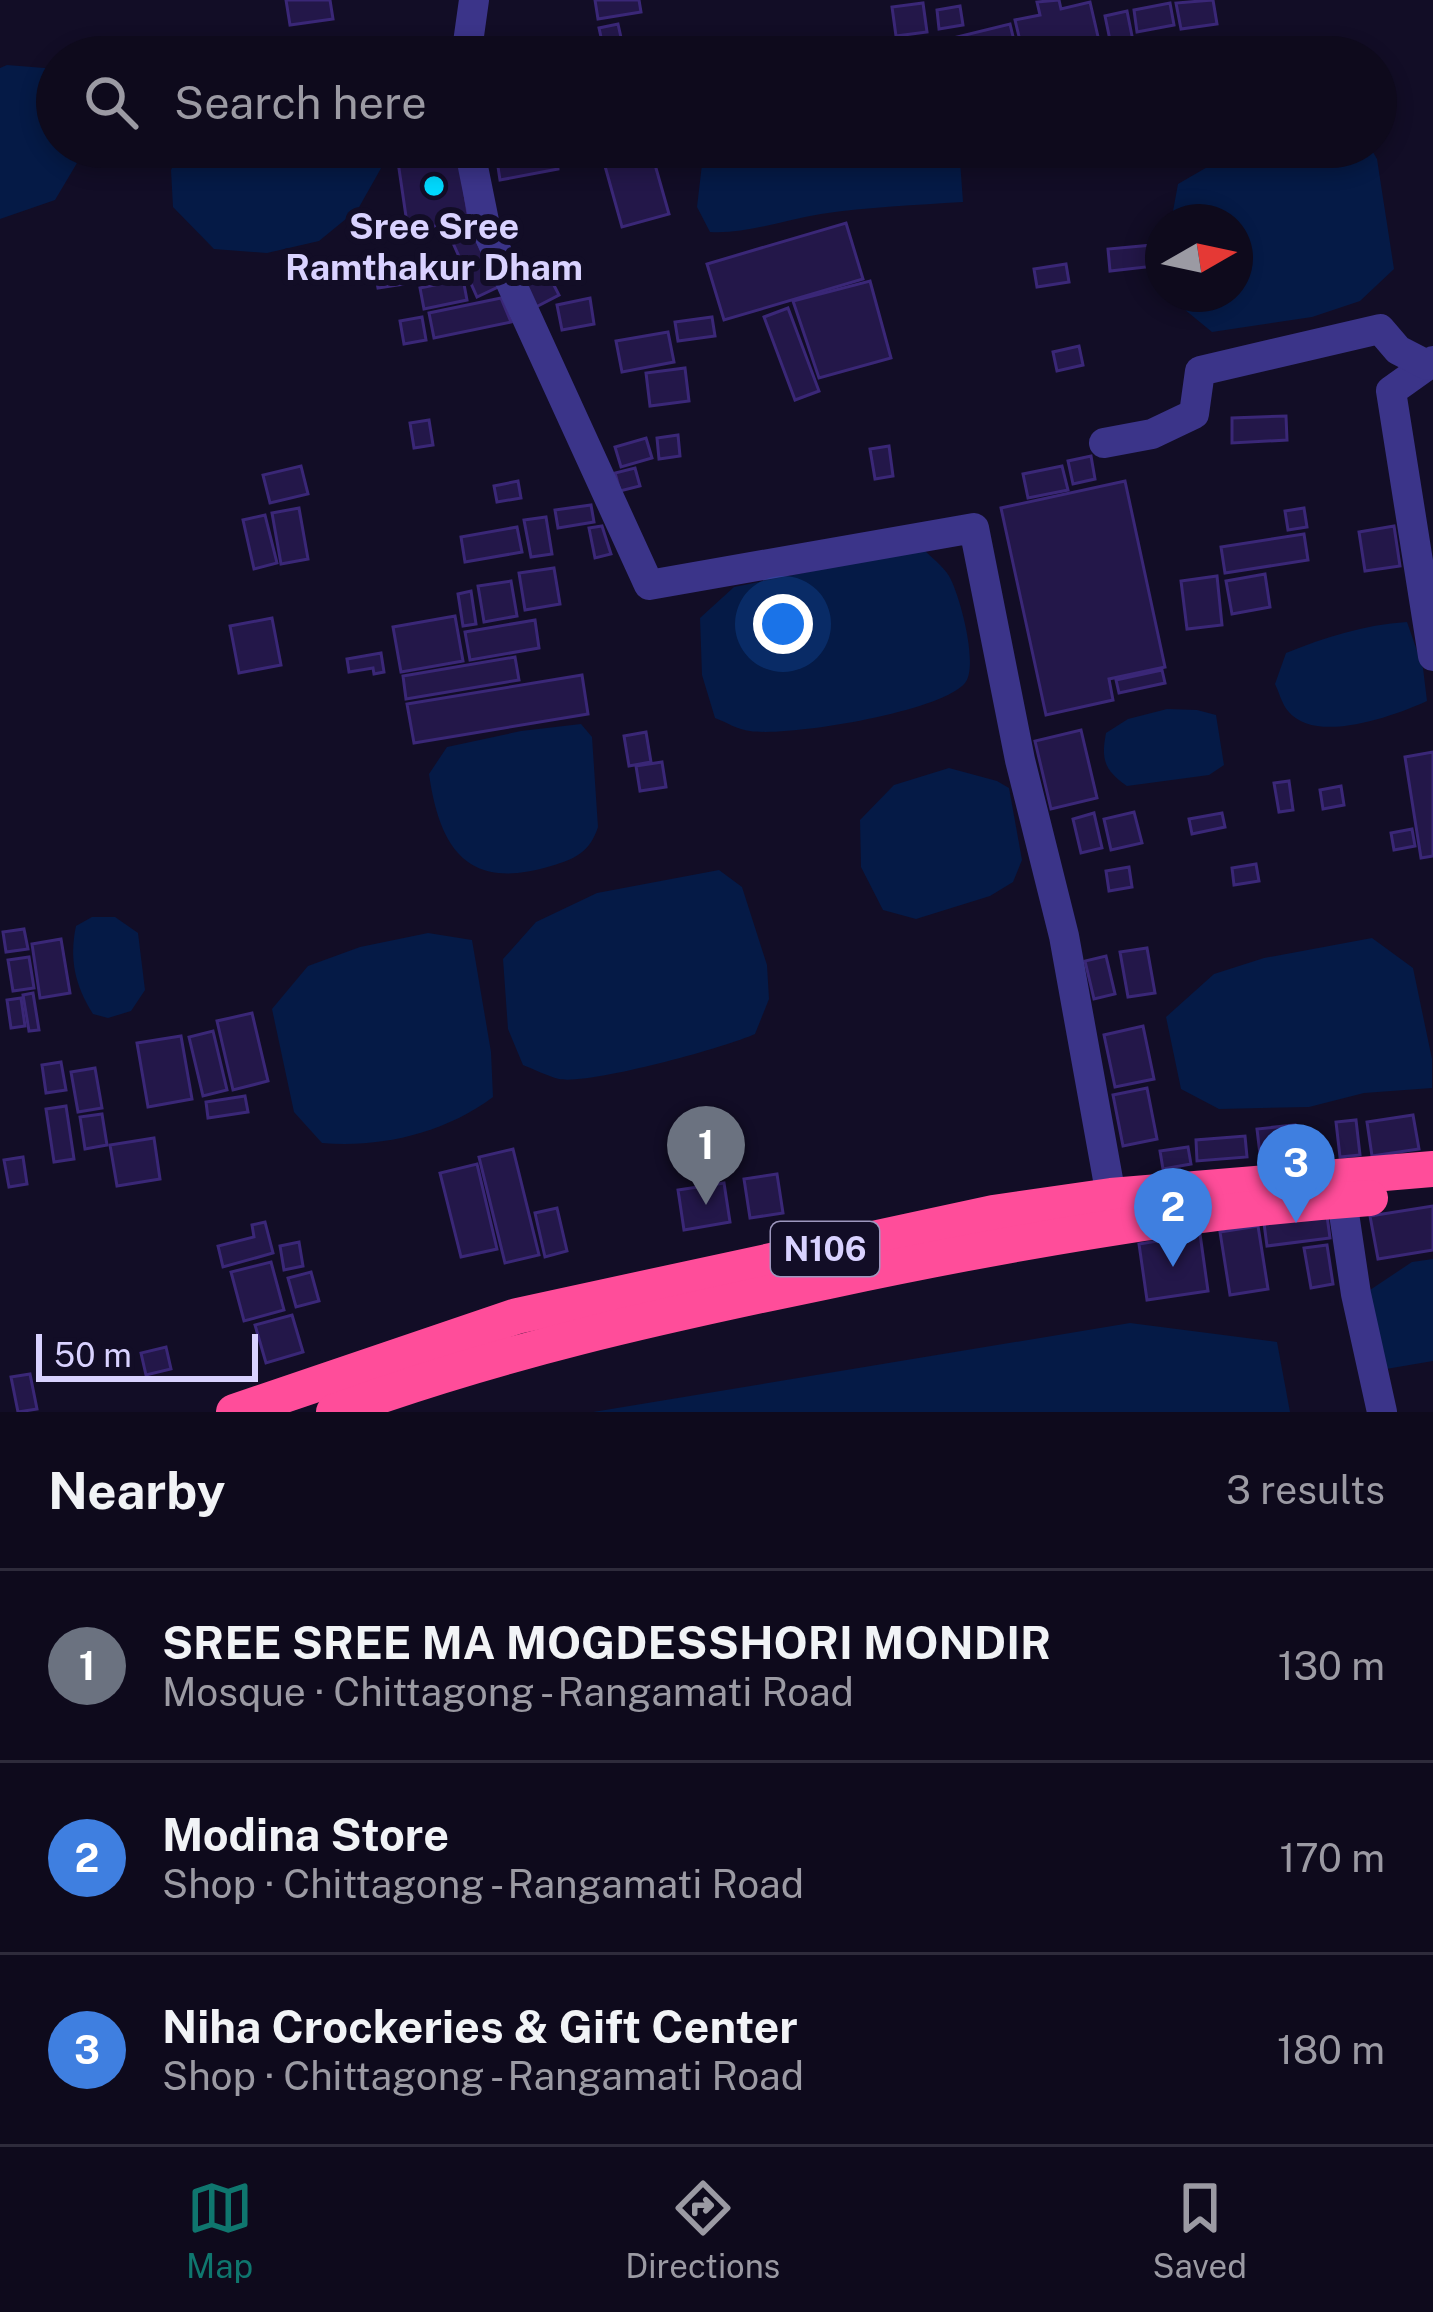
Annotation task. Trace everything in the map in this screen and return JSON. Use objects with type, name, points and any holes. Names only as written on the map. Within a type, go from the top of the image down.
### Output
[{"type":"highway","name":"N106","points":[[234,1412],[517,1316],[992,1213],[1111,1196],[1433,1169]]},
{"type":"highway","name":"N106","points":[[334,1412],[517,1350],[986,1248],[1177,1216],[1433,1194]]},
{"type":"street","points":[[469,36],[474,0]]},
{"type":"street","points":[[473,168],[485,226],[649,585],[974,528],[1020,760],[1064,936],[1111,1196]]},
{"type":"street","points":[[1104,443],[1152,434],[1194,414],[1200,370],[1380,329],[1398,350],[1430,363]]},
{"type":"street","points":[[1430,363],[1390,391],[1433,656]]},
{"type":"street","points":[[1342,1200],[1356,1294],[1382,1412]]},
{"type":"water","points":[[36,67],[36,168],[74,168],[55,200],[0,219],[0,68]]},
{"type":"water","points":[[381,168],[358,209],[319,241],[267,253],[214,249],[173,207],[171,170]]},
{"type":"water","points":[[702,168],[961,168],[963,202],[839,212],[724,232],[710,232],[697,207]]},
{"type":"water","points":[[1206,168],[1378,168],[1394,269],[1360,301],[1312,317],[1212,332],[1188,312],[1253,312],[1253,204],[1174,204],[1178,184]]},
{"type":"water","points":[[923,549],[946,572],[958,598],[969,647],[965,683],[927,704],[828,726],[750,731],[715,718],[702,675],[700,618],[734,587]]},
{"type":"water","points":[[1407,622],[1423,668],[1427,701],[1376,720],[1335,727],[1300,721],[1286,708],[1275,684],[1286,653],[1345,633]]},
{"type":"water","points":[[1167,709],[1216,715],[1224,765],[1209,775],[1127,786],[1106,763],[1106,733],[1128,719]]},
{"type":"water","points":[[581,724],[592,737],[598,827],[586,848],[567,860],[523,872],[499,873],[463,858],[441,824],[429,774],[447,747]]},
{"type":"water","points":[[949,768],[1009,788],[1022,860],[1013,882],[990,896],[916,919],[883,910],[861,867],[860,820],[894,785]]},
{"type":"water","points":[[719,870],[742,887],[767,965],[769,999],[755,1034],[687,1056],[598,1076],[559,1079],[523,1065],[508,1029],[503,959],[536,922],[597,893]]},
{"type":"water","points":[[92,917],[115,917],[138,933],[145,990],[131,1011],[108,1018],[93,1014],[75,972],[76,926]]},
{"type":"water","points":[[428,933],[472,940],[491,1052],[493,1097],[454,1120],[412,1135],[367,1143],[322,1143],[294,1112],[272,1009],[308,966],[360,947]]},
{"type":"water","points":[[1372,938],[1413,968],[1432,1059],[1432,1088],[1364,1093],[1309,1107],[1219,1109],[1181,1089],[1166,1017],[1214,974],[1264,958]]},
{"type":"water","points":[[1433,1259],[1433,1361],[1380,1370],[1370,1290],[1412,1262]]},
{"type":"water","points":[[1130,1323],[1277,1342],[1290,1412],[593,1412]]},
{"type":"building","points":[[286,0],[330,0],[333,19],[290,25]]},
{"type":"building","points":[[595,0],[639,0],[641,12],[598,19]]},
{"type":"building","points":[[1059,0],[1061,9],[1090,2],[1098,36],[1019,36],[1015,20],[1040,15],[1037,2]]},
{"type":"building","points":[[1213,0],[1217,24],[1181,29],[1176,3]]},
{"type":"building","points":[[923,3],[927,32],[896,36],[892,7]]},
{"type":"building","points":[[1170,3],[1174,25],[1137,32],[1134,10]]},
{"type":"building","points":[[960,6],[963,25],[939,29],[937,10]]},
{"type":"building","points":[[1127,11],[1132,36],[1109,36],[1105,16]]},
{"type":"building","points":[[618,24],[621,36],[601,36],[599,28]]},
{"type":"building","points":[[1010,24],[1013,36],[961,36]]},
{"type":"building","points":[[399,168],[461,168],[469,221],[408,230]]},
{"type":"building","points":[[498,168],[558,168],[558,169],[500,180]]},
{"type":"building","points":[[606,168],[656,168],[669,214],[622,227]]},
{"type":"building","points":[[846,223],[863,279],[724,320],[707,264]]},
{"type":"building","points":[[474,234],[498,287],[477,297],[453,243]]},
{"type":"building","points":[[1145,246],[1145,267],[1110,271],[1108,249]]},
{"type":"building","points":[[399,261],[404,284],[378,288],[374,266]]},
{"type":"building","points":[[542,262],[559,295],[532,309],[515,275]]},
{"type":"building","points":[[1066,264],[1069,282],[1037,287],[1034,269]]},
{"type":"building","points":[[463,279],[467,300],[424,309],[420,288]]},
{"type":"building","points":[[870,281],[891,358],[819,378],[793,301]]},
{"type":"building","points":[[501,298],[511,322],[434,338],[429,313]]},
{"type":"building","points":[[590,298],[594,324],[562,330],[557,305]]},
{"type":"building","points":[[788,308],[819,391],[795,400],[764,317]]},
{"type":"building","points":[[422,317],[426,340],[404,344],[400,321]]},
{"type":"building","points":[[712,317],[715,336],[678,341],[675,322]]},
{"type":"building","points":[[668,332],[674,362],[622,372],[616,341]]},
{"type":"building","points":[[1079,346],[1083,365],[1057,371],[1053,352]]},
{"type":"building","points":[[685,368],[689,401],[650,406],[646,373]]},
{"type":"building","points":[[1286,416],[1287,440],[1232,443],[1232,418]]},
{"type":"building","points":[[429,420],[433,445],[414,448],[410,423]]},
{"type":"building","points":[[678,435],[680,456],[659,459],[657,438]]},
{"type":"building","points":[[646,438],[652,458],[621,467],[615,447]]},
{"type":"building","points":[[889,446],[893,476],[875,479],[870,449]]},
{"type":"building","points":[[1091,456],[1095,479],[1073,484],[1068,461]]},
{"type":"building","points":[[301,466],[308,494],[270,503],[263,475]]},
{"type":"building","points":[[1062,466],[1068,490],[1028,498],[1023,474]]},
{"type":"building","points":[[635,468],[640,486],[620,491],[615,473]]},
{"type":"building","points":[[518,481],[521,498],[497,502],[494,486]]},
{"type":"building","points":[[1125,481],[1165,667],[1109,679],[1113,700],[1046,715],[1001,508]]},
{"type":"building","points":[[591,505],[594,522],[558,528],[555,510]]},
{"type":"building","points":[[299,508],[308,559],[281,564],[272,513]]},
{"type":"building","points":[[1304,508],[1307,527],[1288,530],[1285,511]]},
{"type":"building","points":[[265,515],[277,563],[254,569],[243,520]]},
{"type":"building","points":[[546,517],[552,554],[531,557],[524,520]]},
{"type":"building","points":[[602,526],[611,554],[595,558],[589,528]]},
{"type":"building","points":[[1394,526],[1400,566],[1365,571],[1359,532]]},
{"type":"building","points":[[517,527],[522,552],[465,562],[461,537]]},
{"type":"building","points":[[1304,534],[1308,560],[1225,573],[1221,547]]},
{"type":"building","points":[[554,568],[560,604],[525,610],[519,573]]},
{"type":"building","points":[[1265,574],[1270,607],[1232,614],[1226,581]]},
{"type":"building","points":[[1217,576],[1222,625],[1187,629],[1181,581]]},
{"type":"building","points":[[511,581],[517,616],[484,622],[478,586]]},
{"type":"building","points":[[471,591],[476,624],[463,626],[458,594]]},
{"type":"building","points":[[455,616],[463,661],[401,672],[393,627]]},
{"type":"building","points":[[272,618],[281,665],[239,673],[230,626]]},
{"type":"building","points":[[535,620],[539,648],[470,660],[465,632]]},
{"type":"building","points":[[381,653],[384,672],[374,674],[373,668],[349,672],[347,659]]},
{"type":"building","points":[[515,657],[519,680],[406,699],[403,676]]},
{"type":"building","points":[[1162,670],[1165,683],[1119,693],[1116,680]]},
{"type":"building","points":[[582,675],[588,714],[414,743],[407,704]]},
{"type":"building","points":[[1081,730],[1097,798],[1051,809],[1035,741]]},
{"type":"building","points":[[646,732],[651,762],[629,766],[624,736]]},
{"type":"building","points":[[1433,752],[1433,856],[1421,858],[1405,757]]},
{"type":"building","points":[[662,762],[666,787],[640,791],[636,766]]},
{"type":"building","points":[[1289,781],[1293,810],[1279,812],[1274,783]]},
{"type":"building","points":[[1341,786],[1344,805],[1323,809],[1320,790]]},
{"type":"building","points":[[1134,812],[1142,843],[1111,850],[1104,819]]},
{"type":"building","points":[[1094,813],[1102,848],[1081,853],[1073,819]]},
{"type":"building","points":[[1222,813],[1225,827],[1192,834],[1189,819]]},
{"type":"building","points":[[1412,829],[1415,846],[1394,850],[1391,833]]},
{"type":"building","points":[[1256,864],[1259,881],[1234,885],[1232,868]]},
{"type":"building","points":[[1129,867],[1132,887],[1109,891],[1106,871]]},
{"type":"building","points":[[24,929],[28,949],[6,952],[3,932]]},
{"type":"building","points":[[61,939],[70,993],[40,998],[32,944]]},
{"type":"building","points":[[1147,948],[1155,993],[1128,997],[1120,952]]},
{"type":"building","points":[[1106,956],[1115,994],[1094,999],[1085,961]]},
{"type":"building","points":[[29,957],[34,988],[13,991],[8,960]]},
{"type":"building","points":[[33,993],[39,1030],[29,1031],[23,995]]},
{"type":"building","points":[[21,998],[25,1026],[11,1028],[7,1000]]},
{"type":"building","points":[[252,1013],[268,1081],[233,1090],[217,1021]]},
{"type":"building","points":[[1143,1026],[1154,1079],[1115,1087],[1104,1035]]},
{"type":"building","points":[[213,1031],[227,1090],[203,1096],[189,1037]]},
{"type":"building","points":[[181,1036],[192,1099],[148,1107],[137,1043]]},
{"type":"building","points":[[61,1062],[66,1090],[46,1093],[42,1065]]},
{"type":"building","points":[[95,1068],[102,1108],[78,1112],[71,1072]]},
{"type":"building","points":[[1147,1088],[1157,1139],[1123,1146],[1113,1095]]},
{"type":"building","points":[[245,1096],[248,1112],[208,1118],[206,1102]]},
{"type":"building","points":[[66,1106],[74,1159],[54,1162],[46,1109]]},
{"type":"building","points":[[102,1114],[107,1145],[85,1149],[80,1117]]},
{"type":"building","points":[[1413,1115],[1419,1149],[1372,1156],[1367,1122]]},
{"type":"building","points":[[1356,1120],[1360,1155],[1340,1157],[1336,1122]]},
{"type":"building","points":[[1295,1125],[1298,1150],[1260,1154],[1257,1129]]},
{"type":"building","points":[[1245,1136],[1247,1157],[1197,1161],[1196,1140]]},
{"type":"building","points":[[154,1138],[160,1179],[117,1186],[110,1145]]},
{"type":"building","points":[[1188,1147],[1191,1164],[1163,1169],[1160,1151]]},
{"type":"building","points":[[513,1149],[539,1255],[505,1263],[479,1157]]},
{"type":"building","points":[[23,1157],[27,1184],[9,1187],[4,1160]]},
{"type":"building","points":[[477,1164],[497,1249],[461,1257],[440,1173]]},
{"type":"building","points":[[777,1174],[783,1213],[750,1218],[744,1179]]},
{"type":"building","points":[[724,1183],[730,1222],[684,1230],[678,1190]]},
{"type":"building","points":[[1325,1201],[1330,1238],[1267,1246],[1262,1208]]},
{"type":"building","points":[[1433,1206],[1433,1250],[1378,1259],[1370,1216]]},
{"type":"building","points":[[557,1208],[567,1251],[545,1257],[535,1213]]},
{"type":"building","points":[[265,1222],[273,1253],[223,1267],[218,1246],[254,1237],[252,1225]]},
{"type":"building","points":[[1258,1226],[1268,1289],[1230,1295],[1220,1232]]},
{"type":"building","points":[[1200,1234],[1208,1291],[1147,1300],[1139,1244]]},
{"type":"building","points":[[299,1242],[303,1266],[284,1270],[280,1246]]},
{"type":"building","points":[[1327,1245],[1333,1284],[1311,1288],[1304,1248]]},
{"type":"building","points":[[271,1262],[284,1310],[244,1321],[231,1272]]},
{"type":"building","points":[[311,1272],[319,1301],[296,1307],[288,1278]]},
{"type":"building","points":[[292,1315],[303,1352],[266,1363],[255,1325]]},
{"type":"building","points":[[166,1347],[171,1369],[146,1375],[141,1353]]},
{"type":"building","points":[[30,1374],[37,1409],[18,1412],[11,1377]]},
{"type":"place","name":"Sree Sree Ramthakur Dham","points":[[434,186]]},
{"type":"place","name":"SREE SREE MA MOGDESSHORI MONDIR","points":[[706,1205]]},
{"type":"place","name":"Niha Crockeries & Gift Center","points":[[1296,1223]]},
{"type":"place","name":"Modina Store","points":[[1173,1267]]}]
